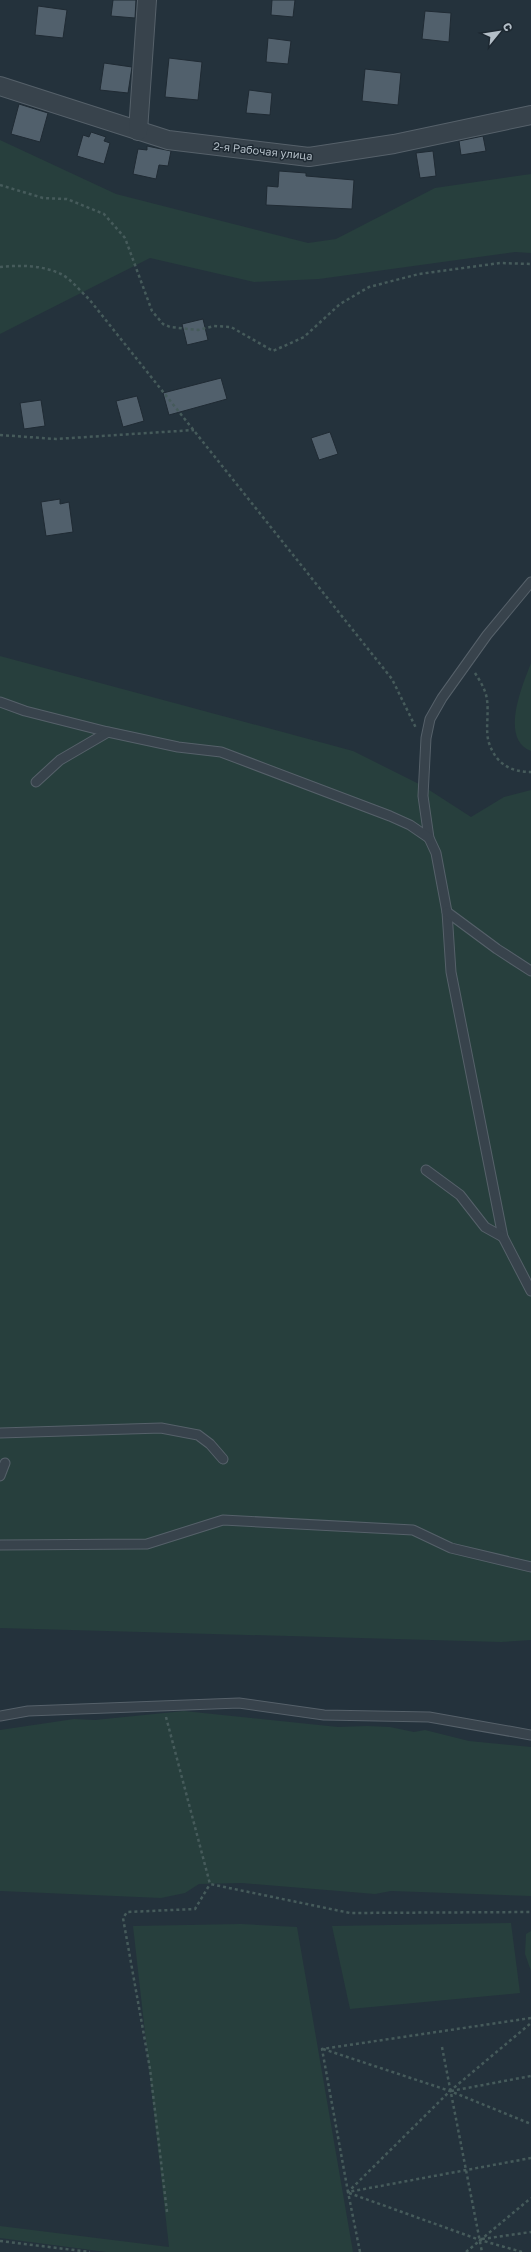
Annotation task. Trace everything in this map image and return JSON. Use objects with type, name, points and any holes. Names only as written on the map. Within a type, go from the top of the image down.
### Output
[{"type":"street","points":[[138,131],[147,0]]},
{"type":"street","name":"2-я Рабочая улица","points":[[0,86],[168,140],[309,157],[394,144],[531,114]]},
{"type":"lane","points":[[531,582],[486,635],[442,698],[430,719],[426,738],[423,796],[429,838],[436,853],[447,912],[451,972],[503,1237],[531,1291]]},
{"type":"lane","points":[[0,702],[24,711],[108,732],[178,747],[221,752],[390,816],[410,825],[429,838]]},
{"type":"lane","points":[[36,782],[60,760],[108,732]]},
{"type":"lane","points":[[447,912],[497,949],[531,971]]},
{"type":"lane","points":[[426,1170],[460,1195],[485,1227],[503,1237]]},
{"type":"lane","points":[[0,1433],[168,1429],[198,1435],[210,1444],[223,1459]]},
{"type":"lane","points":[[0,1476],[5,1463]]},
{"type":"lane","points":[[0,1545],[147,1544],[223,1520],[413,1530],[451,1548],[531,1567]]},
{"type":"lane","points":[[0,1716],[28,1711],[239,1703],[324,1715],[429,1717],[531,1735]]},
{"type":"path","points":[[0,185],[42,198],[67,199],[104,214],[125,238],[152,311],[162,324],[170,327],[198,330],[214,326],[231,327],[273,350],[304,336],[340,304],[369,287],[419,274],[500,262],[531,264]]},
{"type":"path","points":[[0,267],[20,265],[37,267],[62,274],[89,299],[392,679],[414,727],[426,738]]},
{"type":"path","points":[[0,435],[56,439],[194,430]]},
{"type":"path","points":[[467,662],[482,683],[487,699],[489,743],[502,765],[516,772],[531,772]]},
{"type":"path","points":[[163,1706],[210,1884],[195,1909],[127,1912],[123,1918],[150,2069],[167,2212]]},
{"type":"path","points":[[210,1884],[350,1913],[531,1912]]},
{"type":"path","points":[[322,2049],[531,2018]]},
{"type":"path","points":[[348,2192],[450,2091],[531,2023]]},
{"type":"path","points":[[442,2047],[482,2252]]},
{"type":"path","points":[[322,2049],[450,2091],[531,2124]]},
{"type":"path","points":[[322,2049],[360,2252]]},
{"type":"path","points":[[450,2091],[531,2076]]},
{"type":"path","points":[[348,2192],[531,2158]]},
{"type":"path","points":[[348,2192],[480,2240],[522,2252]]},
{"type":"path","points":[[466,2252],[531,2198]]},
{"type":"path","points":[[480,2240],[531,2232]]},
{"type":"path","points":[[0,2241],[90,2252]]},
{"type":"green space","points":[[0,140],[116,194],[308,243],[336,239],[435,188],[531,174],[531,253],[515,252],[319,279],[254,282],[150,258],[0,334]]},
{"type":"green space","points":[[0,656],[353,751],[423,786],[471,817],[504,797],[531,790],[531,1640],[501,1642],[0,1628]]},
{"type":"green space","points":[[531,663],[531,751],[521,745],[516,735],[515,723],[519,697]]},
{"type":"green space","points":[[184,1711],[338,1727],[390,1727],[414,1732],[425,1730],[469,1741],[531,1747],[531,1896],[391,1891],[375,1894],[242,1883],[199,1884],[185,1893],[161,1898],[0,1891],[0,1730],[74,1719],[95,1720]]},
{"type":"green space","points":[[511,1923],[520,1993],[350,2009],[332,1926]]},
{"type":"green space","points":[[241,1924],[297,1927],[353,2252],[106,2252],[0,2238],[0,2226],[169,2247],[133,1926]]},
{"type":"green space","points":[[531,1931],[531,1971],[525,1954],[526,1934]]},
{"type":"building","points":[[113,0],[136,0],[135,18],[111,16]]},
{"type":"building","points":[[272,0],[295,0],[293,17],[271,15]]},
{"type":"building","points":[[38,6],[67,10],[63,38],[35,35]]},
{"type":"building","points":[[425,11],[451,13],[449,42],[422,39]]},
{"type":"building","points":[[268,38],[291,41],[288,64],[266,62]]},
{"type":"building","points":[[169,58],[202,62],[198,100],[165,97]]},
{"type":"building","points":[[104,63],[132,67],[128,93],[100,90]]},
{"type":"building","points":[[365,69],[401,73],[398,105],[362,101]]},
{"type":"building","points":[[249,90],[272,93],[270,115],[246,113]]},
{"type":"building","points":[[19,104],[48,113],[40,142],[11,134]]},
{"type":"building","points":[[91,132],[106,137],[104,141],[110,143],[104,164],[77,156],[83,135],[89,137]]},
{"type":"building","points":[[483,136],[486,151],[461,155],[459,141]]},
{"type":"building","points":[[147,146],[171,151],[168,166],[159,165],[156,179],[133,174],[138,149],[147,150]]},
{"type":"building","points":[[433,151],[436,176],[420,178],[416,153]]},
{"type":"building","points":[[279,171],[306,173],[306,176],[354,180],[352,209],[266,205],[267,186],[278,187]]},
{"type":"building","points":[[203,319],[208,340],[187,345],[182,324]]},
{"type":"building","points":[[221,378],[227,399],[169,415],[163,393]]},
{"type":"building","points":[[137,396],[144,421],[123,427],[116,401]]},
{"type":"building","points":[[41,400],[45,426],[24,429],[20,403]]},
{"type":"building","points":[[330,432],[338,454],[319,460],[311,438]]},
{"type":"building","points":[[60,499],[60,504],[69,502],[73,532],[46,536],[41,502]]}]
